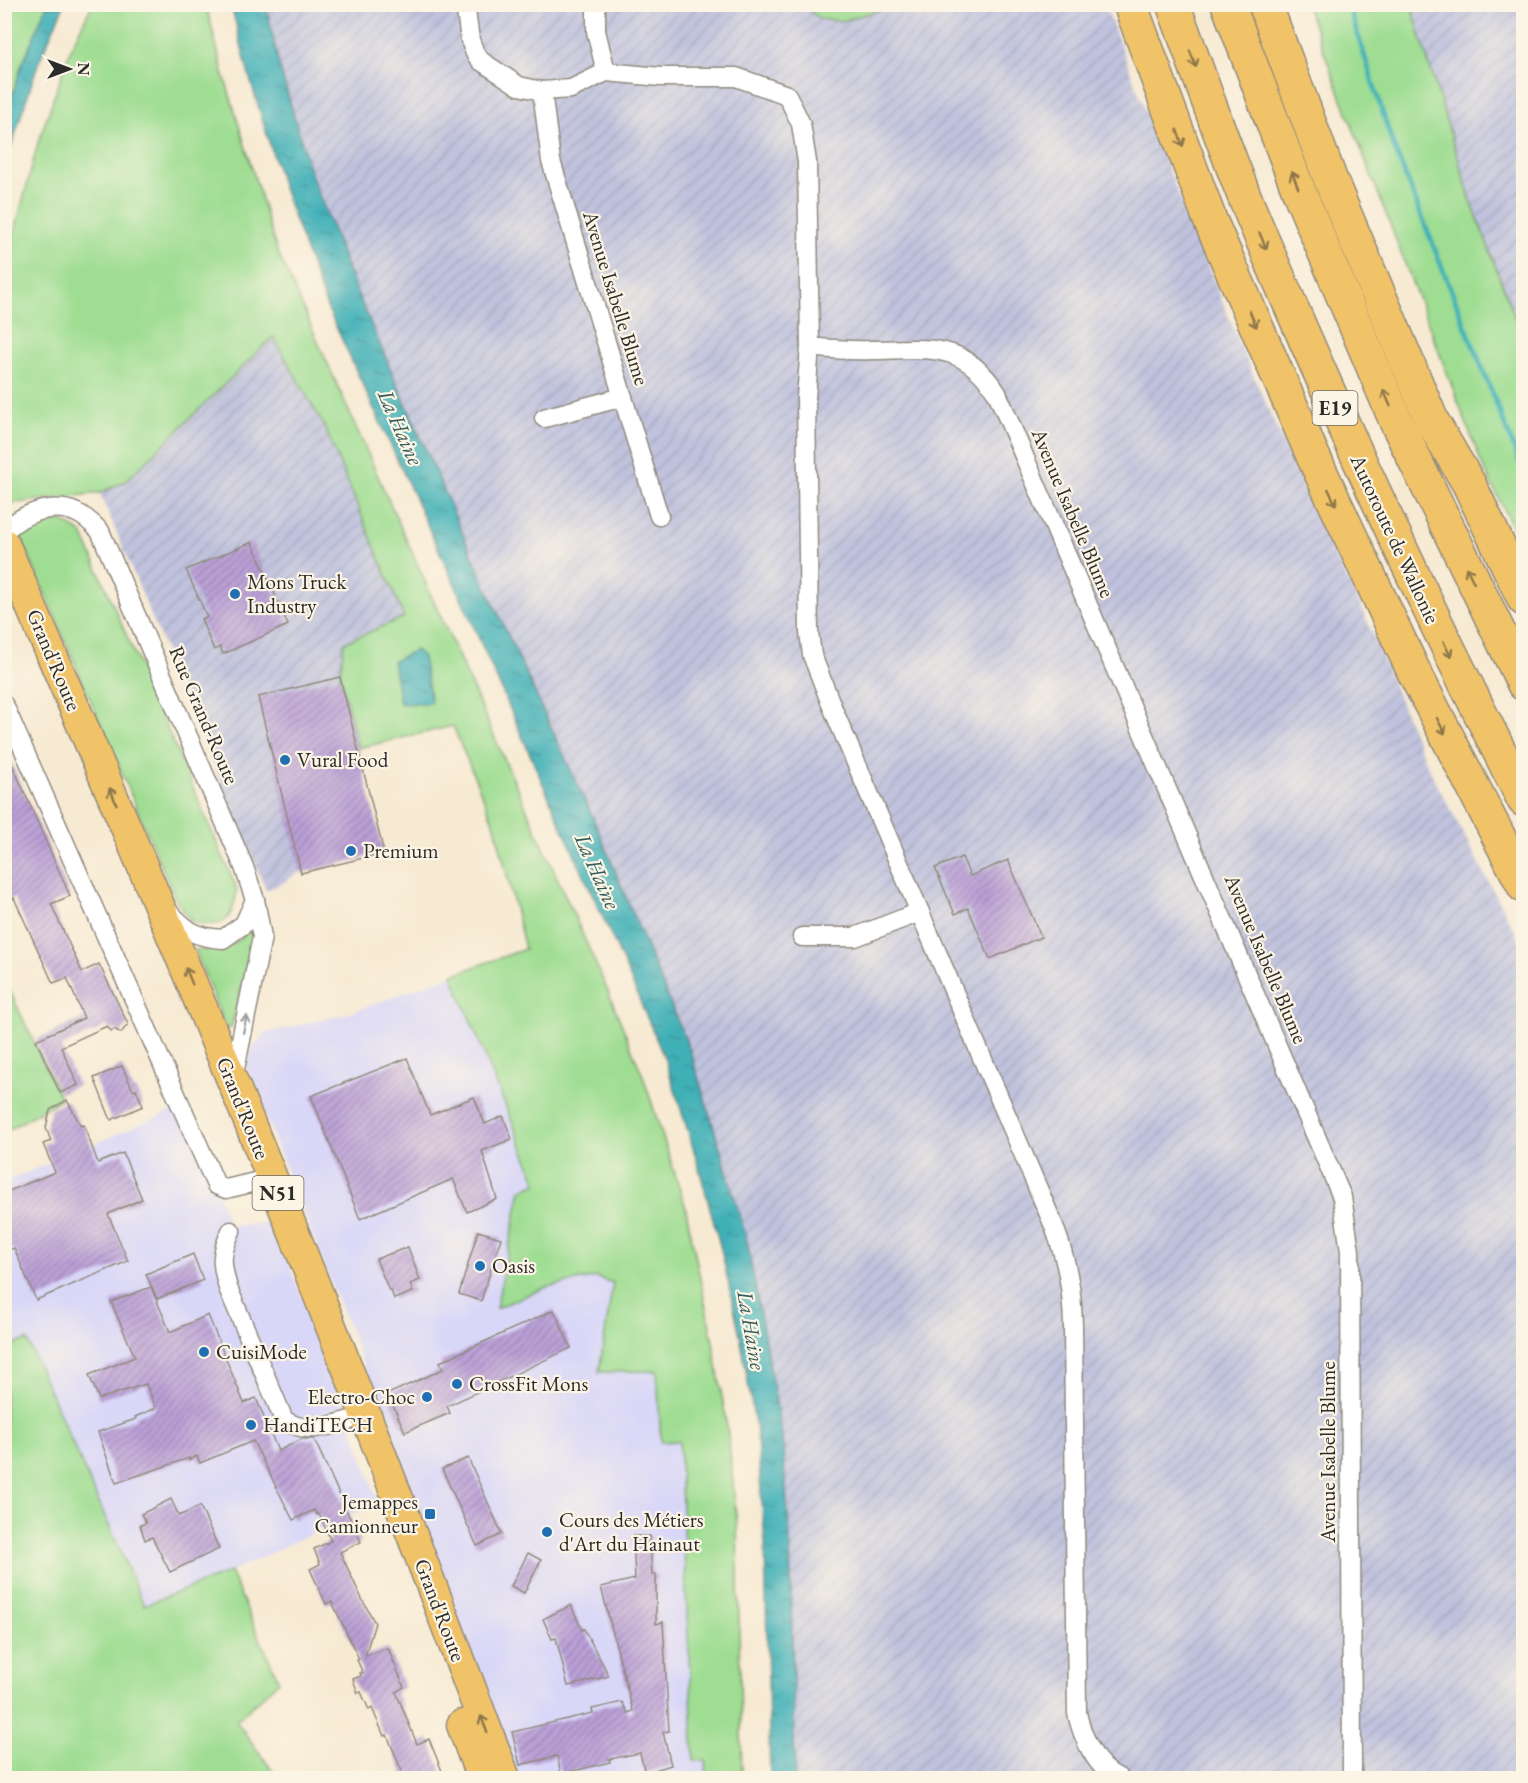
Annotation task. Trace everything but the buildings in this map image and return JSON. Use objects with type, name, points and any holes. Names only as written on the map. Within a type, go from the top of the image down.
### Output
[{"type":"highway","points":[[1130,4],[1210,220],[1313,456],[1415,674],[1524,886]]},
{"type":"highway","name":"Autoroute de Wallonie","points":[[1173,4],[1248,206],[1350,444],[1450,655],[1524,800]]},
{"type":"highway","name":"E19","points":[[1228,4],[1300,194],[1396,421],[1524,684]]},
{"type":"highway","points":[[1265,4],[1331,181],[1432,422],[1469,484],[1524,599]]},
{"type":"highway","points":[[1286,4],[1469,484]]},
{"type":"main road","name":"Grand'Route","points":[[4,544],[25,618],[350,1420],[391,1538],[482,1779]]},
{"type":"main road","name":"Grand'Route","points":[[4,596],[25,618],[158,901],[233,1081],[388,1471],[505,1779]]},
{"type":"street","points":[[465,4],[470,40],[475,53],[481,61],[519,86],[542,91],[571,89],[606,72],[661,77],[736,77],[787,95],[801,124],[807,162],[810,347],[806,398],[810,645],[833,709],[1054,1226],[1066,1259],[1072,1292],[1073,1325],[1077,1713],[1081,1731],[1088,1746],[1112,1775],[1119,1779]]},
{"type":"street","points":[[596,4],[596,31],[606,72]]},
{"type":"street","name":"Avenue Isabelle Blume","points":[[542,91],[551,161],[659,516]]},
{"type":"street","name":"Avenue Isabelle Blume","points":[[810,347],[868,351],[940,350],[972,364],[981,371],[997,393],[1338,1184],[1350,1251],[1352,1779]]},
{"type":"street","points":[[544,418],[622,397]]},
{"type":"street","name":"Rue Grand-Route","points":[[4,533],[21,518],[44,510],[60,508],[76,512],[100,531],[244,867],[255,900],[262,937],[233,1081]]},
{"type":"street","points":[[4,705],[216,1185],[226,1189],[255,1182]]},
{"type":"street","points":[[158,901],[185,928],[203,938],[223,939],[244,924],[255,900]]},
{"type":"street","points":[[802,937],[855,937],[920,912]]},
{"type":"street","points":[[231,1231],[223,1249],[222,1268],[228,1288],[284,1420],[295,1427],[320,1429],[350,1420]]},
{"type":"shaded area","points":[[266,5],[1105,5],[1169,172],[1246,359],[1315,514],[1363,611],[1425,761],[1523,947],[1523,1778],[795,1778],[790,1543],[782,1436],[747,1241],[720,1148],[690,1051],[594,820],[491,598],[356,290],[311,174],[279,65]]},
{"type":"shaded area","points":[[1306,5],[1523,5],[1523,549],[1481,462]]},
{"type":"shaded area","points":[[273,336],[324,426],[404,618],[344,643],[340,676],[382,851],[301,870],[283,883],[266,890],[100,493],[126,481]]},
{"type":"shaded area","points":[[452,975],[537,1184],[497,1307],[547,1287],[596,1277],[613,1282],[599,1372],[657,1371],[661,1442],[679,1441],[694,1761],[706,1761],[707,1778],[505,1778],[388,1471],[403,1465],[245,1064],[253,1047],[266,1033],[347,1014]]},
{"type":"shaded area","points":[[183,1106],[216,1185],[229,1226],[272,1222],[350,1420],[378,1502],[230,1572],[144,1606],[27,1340],[5,1348],[5,1182]]},
{"type":"green space","points":[[4,5],[47,5],[21,67],[5,119]]},
{"type":"green space","points":[[92,5],[206,5],[223,72],[276,248],[606,987],[643,1076],[685,1205],[713,1342],[728,1433],[737,1524],[742,1778],[707,1778],[706,1761],[694,1761],[679,1441],[661,1442],[657,1371],[599,1372],[613,1283],[596,1277],[547,1287],[496,1308],[521,1190],[537,1183],[452,975],[525,949],[495,826],[453,726],[358,748],[340,676],[344,643],[404,617],[324,426],[273,337],[126,481],[100,493],[7,504],[4,499],[5,268],[38,143],[72,45]]},
{"type":"green space","points":[[803,5],[897,5],[842,21],[820,19]]},
{"type":"green space","points":[[1306,5],[1411,5],[1470,198],[1523,340],[1523,549],[1481,462]]},
{"type":"green space","points":[[62,521],[82,533],[237,889],[229,916],[219,924],[191,921],[175,898],[20,535],[34,524]]},
{"type":"green space","points":[[253,926],[253,943],[231,1028],[226,1029],[195,950],[227,946],[240,939]]},
{"type":"green space","points":[[5,981],[61,1099],[4,1132]]},
{"type":"green space","points":[[27,1340],[144,1605],[230,1572],[279,1681],[236,1721],[278,1778],[5,1778],[5,1348]]},
{"type":"water","points":[[47,5],[64,5],[38,64],[5,166],[5,119],[21,67]]},
{"type":"water","name":"La Haine","points":[[231,5],[266,5],[279,65],[311,174],[356,290],[491,598],[594,820],[690,1051],[747,1241],[782,1436],[790,1543],[795,1778],[770,1778],[765,1544],[757,1436],[740,1335],[721,1249],[696,1157],[666,1062],[466,609],[326,305],[283,188],[248,72]]},
{"type":"water","points":[[416,650],[423,657],[431,701],[400,704],[393,661]]},
{"type":"waterway","points":[[1348,4],[1392,142],[1524,473]]},
{"type":"place","name":"Mons Truck Industry","points":[[235,594]]},
{"type":"place","name":"Vural Food","points":[[285,760]]},
{"type":"place","name":"Premium","points":[[351,851]]},
{"type":"place","name":"Oasis","points":[[480,1266]]},
{"type":"place","name":"CuisiMode","points":[[204,1352]]},
{"type":"place","name":"CrossFit Mons","points":[[457,1384]]},
{"type":"place","name":"Electro-Choc","points":[[427,1397]]},
{"type":"place","name":"HandiTECH","points":[[251,1425]]},
{"type":"place","name":"Jemappes Camionneur","points":[[430,1514]]},
{"type":"place","name":"Cours des Métiers d'Art du Hainaut","points":[[547,1532]]}]
